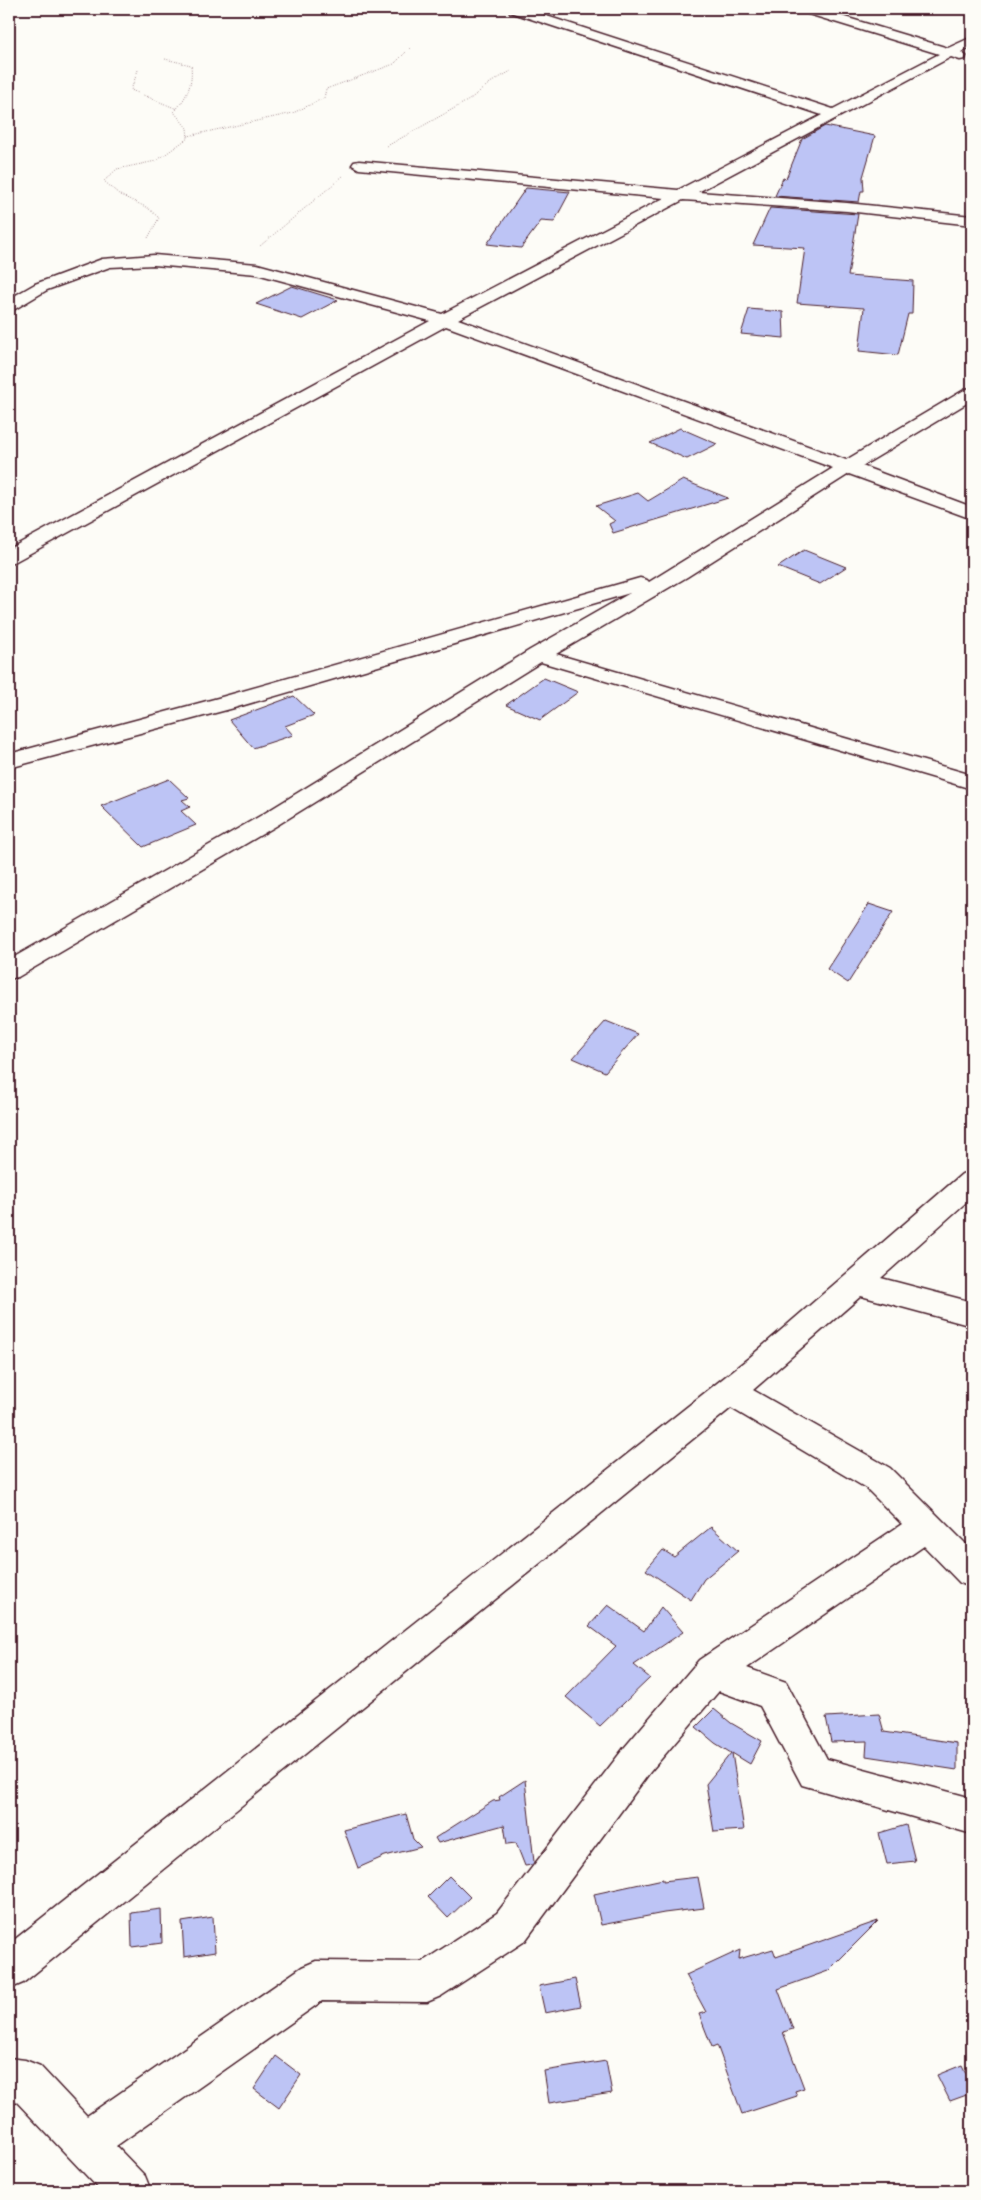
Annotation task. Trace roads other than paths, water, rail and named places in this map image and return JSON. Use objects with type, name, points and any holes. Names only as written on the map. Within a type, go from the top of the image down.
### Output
[{"type":"street","points":[[514,9],[834,114]]},
{"type":"street","points":[[806,9],[972,60]]},
{"type":"street","points":[[9,557],[444,320],[972,41]]},
{"type":"street","points":[[359,165],[682,195],[846,207],[972,221]]},
{"type":"street","points":[[9,306],[42,287],[108,262],[154,260],[257,269],[444,320],[972,513]]},
{"type":"street","points":[[9,970],[268,822],[538,655],[680,573],[846,468],[972,393]]},
{"type":"street","points":[[9,761],[226,703],[680,573]]},
{"type":"street","points":[[538,655],[972,782]]},
{"type":"street","points":[[9,1969],[730,1392],[972,1181]]},
{"type":"street","points":[[856,1283],[972,1314]]},
{"type":"street","points":[[730,1392],[878,1478],[972,1572]]},
{"type":"street","points":[[84,2143],[316,1981],[427,1982],[511,1927],[637,1760],[712,1672],[926,1526]]},
{"type":"street","points":[[712,1672],[773,1694],[815,1772],[972,1816]]},
{"type":"street","points":[[9,2079],[25,2082],[130,2191]]}]
